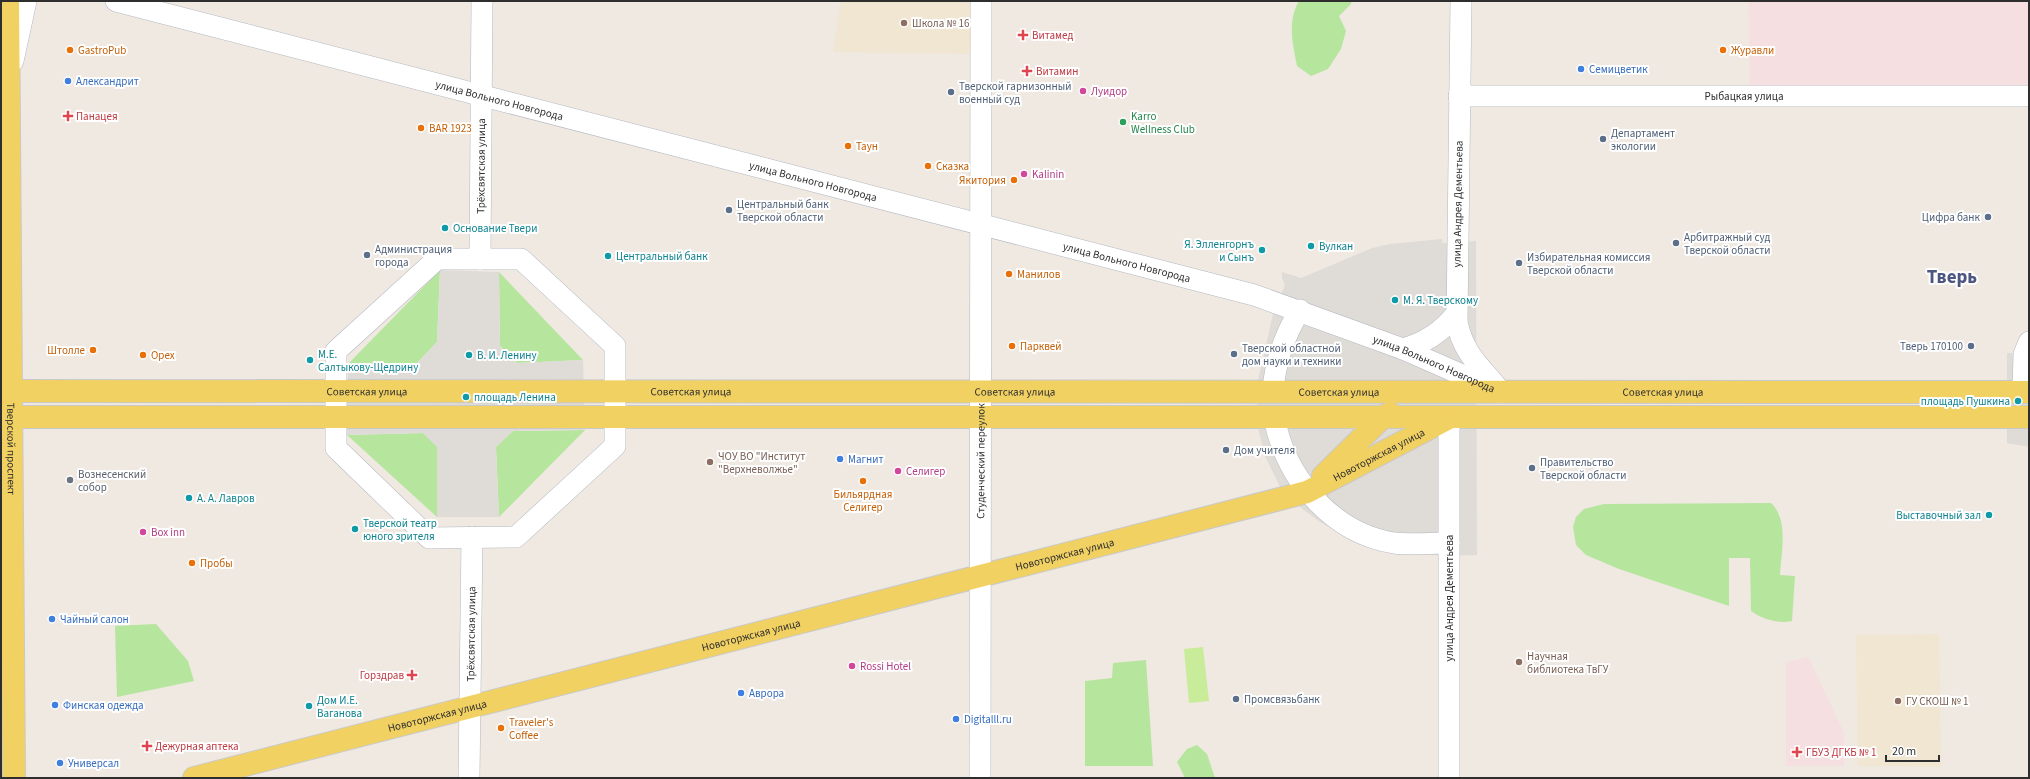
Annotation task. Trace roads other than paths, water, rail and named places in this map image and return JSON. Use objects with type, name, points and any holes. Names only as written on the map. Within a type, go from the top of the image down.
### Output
[{"type":"main road","name":"Тверской проспект","points":[[8,1],[6,417],[14,778]]},
{"type":"main road","name":"Советская улица","points":[[6,391],[2026,392]]},
{"type":"main road","name":"Новоторжская улица","points":[[1307,492],[1383,417],[1424,391]]},
{"type":"main road","points":[[6,417],[2029,417]]},
{"type":"main road","name":"Новоторжская улица","points":[[194,778],[1307,492],[1449,417]]},
{"type":"street","points":[[8,85],[26,1]]},
{"type":"street","name":"улица Вольного Новгорода","points":[[116,1],[1254,295],[1300,310],[1403,349],[1501,392]]},
{"type":"street","name":"Трёхсвятская улица","points":[[480,259],[482,1]]},
{"type":"street","name":"Студенческий переулок","points":[[980,1],[980,778]]},
{"type":"street","name":"улица Андрея Дементьева","points":[[1461,1],[1456,314],[1459,334],[1468,352],[1501,392]]},
{"type":"street","name":"Рыбацкая улица","points":[[1459,96],[2029,96]]},
{"type":"street","points":[[521,258],[615,346],[615,446],[516,537],[429,538],[336,448],[336,351],[437,259],[480,259],[521,258]]},
{"type":"street","points":[[1273,391],[1276,366],[1281,347],[1300,310]]},
{"type":"street","points":[[1403,349],[1433,336],[1446,326],[1456,314]]},
{"type":"street","points":[[2026,392],[2024,354],[2029,342]]},
{"type":"street","points":[[1274,417],[1284,454],[1307,492],[1336,518],[1354,529],[1374,538],[1395,543],[1449,543]]},
{"type":"street","name":"улица Андрея Дементьева","points":[[1449,417],[1449,778]]},
{"type":"street","name":"Трёхсвятская улица","points":[[469,778],[472,538]]},
{"type":"place","name":"Школа № 16","points":[[904,23]]},
{"type":"place","name":"Витамед","points":[[1023,35]]},
{"type":"place","name":"GastroPub","points":[[70,50]]},
{"type":"place","name":"Журавли","points":[[1723,50]]},
{"type":"place","name":"Семицветик","points":[[1581,69]]},
{"type":"place","name":"Витамин","points":[[1027,71]]},
{"type":"place","name":"Александрит","points":[[68,81]]},
{"type":"place","name":"Луидор","points":[[1083,91]]},
{"type":"place","name":"Тверской гарнизонный военный суд","points":[[951,92]]},
{"type":"place","name":"Панацея","points":[[68,116]]},
{"type":"place","name":"Karro Wellness Club","points":[[1123,122]]},
{"type":"place","name":"BAR 1923","points":[[421,128]]},
{"type":"place","name":"Департамент экологии","points":[[1603,139]]},
{"type":"place","name":"Таун","points":[[848,146]]},
{"type":"place","name":"Сказка","points":[[928,166]]},
{"type":"place","name":"Kalinin","points":[[1024,174]]},
{"type":"place","name":"Якитория","points":[[1014,180]]},
{"type":"place","name":"Центральный банк Тверской области","points":[[729,210]]},
{"type":"place","name":"Цифра банк","points":[[1988,217]]},
{"type":"place","name":"Основание Твери","points":[[445,228]]},
{"type":"place","name":"Арбитражный суд Тверской области","points":[[1676,243]]},
{"type":"place","name":"Вулкан","points":[[1311,246]]},
{"type":"place","name":"Я. Элленгорнъ и Сынъ","points":[[1262,250]]},
{"type":"place","name":"Администрация города","points":[[367,255]]},
{"type":"place","name":"Центральный банк","points":[[608,256]]},
{"type":"place","name":"Избирательная комиcсия Тверской области","points":[[1519,263]]},
{"type":"place","name":"Манилов","points":[[1009,274]]},
{"type":"place","name":"М. Я. Тверскому","points":[[1395,300]]},
{"type":"place","name":"Парквей","points":[[1012,346]]},
{"type":"place","name":"Тверь 170100","points":[[1971,346]]},
{"type":"place","name":"Штолле","points":[[93,350]]},
{"type":"place","name":"Тверской областной дом науки и техники","points":[[1234,354]]},
{"type":"place","name":"Орех","points":[[143,355]]},
{"type":"place","name":"В. И. Ленину","points":[[469,355]]},
{"type":"place","name":"М.Е. Салтыкову-Щедрину","points":[[310,360]]},
{"type":"place","name":"площадь Ленина","points":[[466,397]]},
{"type":"place","name":"площадь Пушкина","points":[[2018,401]]},
{"type":"place","name":"Дом учителя","points":[[1226,450]]},
{"type":"place","name":"Магнит","points":[[840,459]]},
{"type":"place","name":"ЧОУ ВО \"Институт \"Верхневолжье\"","points":[[710,462]]},
{"type":"place","name":"Правительство Тверской области","points":[[1532,468]]},
{"type":"place","name":"Селигер","points":[[898,471]]},
{"type":"place","name":"Вознесенский собор","points":[[70,480]]},
{"type":"place","name":"Бильярдная Селигер","points":[[863,481]]},
{"type":"place","name":"А. А. Лавров","points":[[189,498]]},
{"type":"place","name":"Выставочный зал","points":[[1989,515]]},
{"type":"place","name":"Тверской театр юного зрителя","points":[[355,529]]},
{"type":"place","name":"Box inn","points":[[143,532]]},
{"type":"place","name":"Пробы","points":[[192,563]]},
{"type":"place","name":"Чайный салон","points":[[52,619]]},
{"type":"place","name":"Научная библиотека ТвГУ","points":[[1519,662]]},
{"type":"place","name":"Rossi Hotel","points":[[852,666]]},
{"type":"place","name":"Горздрав","points":[[412,675]]},
{"type":"place","name":"Аврора","points":[[741,693]]},
{"type":"place","name":"Промсвязьбанк","points":[[1236,699]]},
{"type":"place","name":"ГУ СКОШ № 1","points":[[1898,701]]},
{"type":"place","name":"Финская одежда","points":[[55,705]]},
{"type":"place","name":"Дом И.Е. Ваганова","points":[[309,706]]},
{"type":"place","name":"Digitalll.ru","points":[[956,719]]},
{"type":"place","name":"Traveler's Coffee","points":[[501,728]]},
{"type":"place","name":"Дежурная аптека","points":[[147,746]]},
{"type":"place","name":"ГБУЗ ДГКБ № 1","points":[[1797,752]]},
{"type":"place","name":"Универсал","points":[[60,763]]},
{"type":"district","name":"Тверь","points":[[1952,277]]}]
